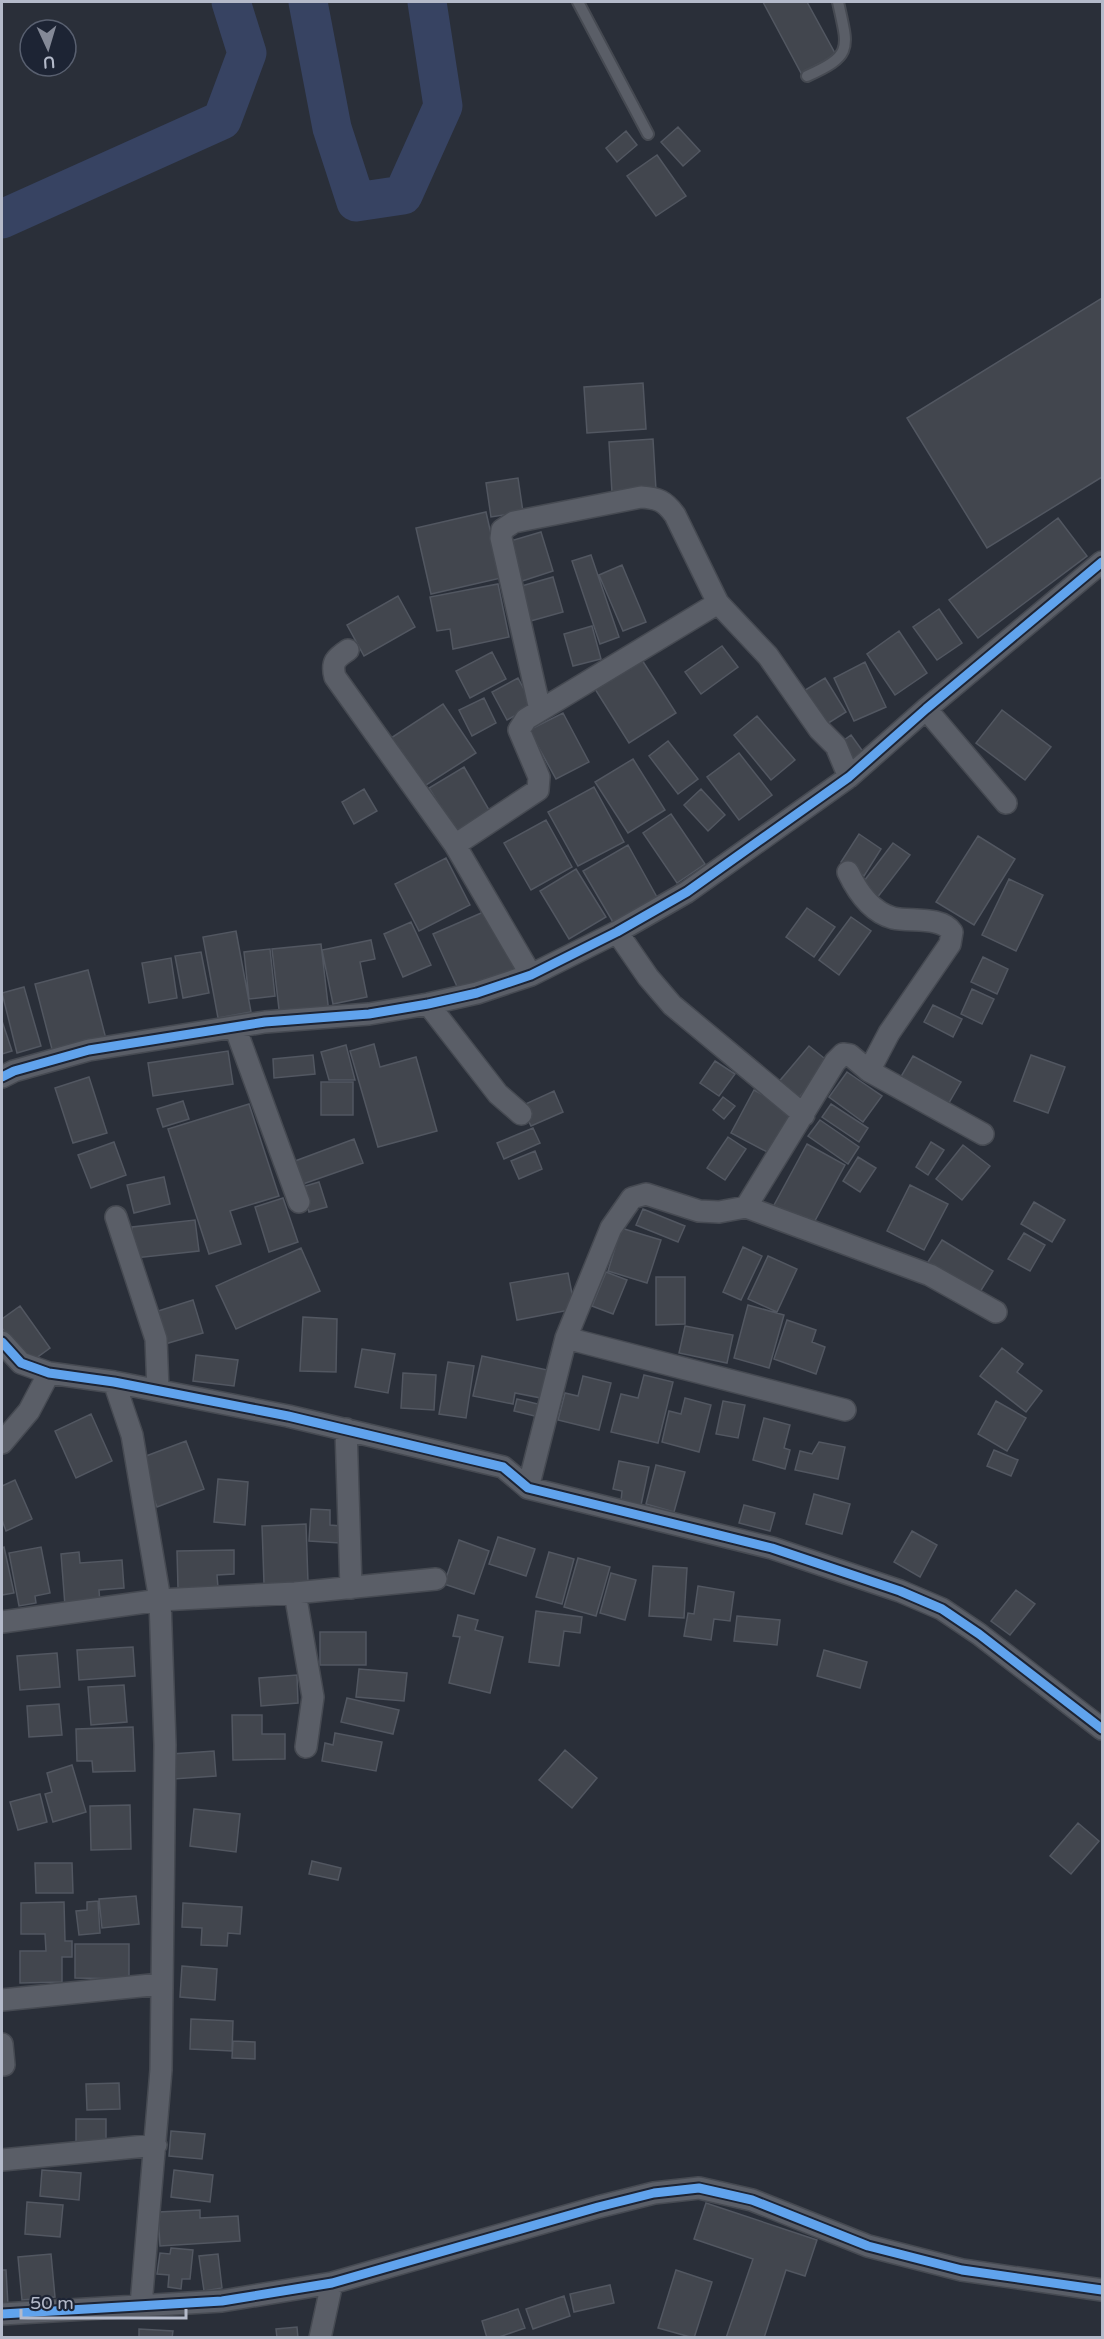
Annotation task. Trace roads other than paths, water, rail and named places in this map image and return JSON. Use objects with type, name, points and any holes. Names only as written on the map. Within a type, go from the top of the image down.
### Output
[{"type":"street","points":[[540,710],[501,538],[502,530],[506,525],[641,497],[657,498],[668,504],[675,515],[718,603],[768,656],[819,729],[836,746],[849,777]]},
{"type":"street","points":[[2,1077],[14,1071],[90,1050],[235,1027],[369,1014],[428,1004],[477,993],[531,975],[617,932],[687,892],[849,777],[926,709],[1102,562]]},
{"type":"street","points":[[455,845],[538,790],[539,777],[519,730],[526,719],[718,603]]},
{"type":"street","points":[[348,650],[335,659],[333,669],[335,677],[455,845],[531,975]]},
{"type":"street","points":[[926,709],[1006,804]]},
{"type":"street","points":[[848,872],[865,900],[877,910],[892,918],[943,924],[952,932],[950,944],[890,1033],[869,1071]]},
{"type":"street","points":[[617,932],[648,977],[672,1005],[804,1115]]},
{"type":"street","points":[[428,1004],[498,1094],[521,1114]]},
{"type":"street","points":[[235,1027],[299,1202]]},
{"type":"street","points":[[746,1207],[835,1062],[843,1054],[850,1054],[869,1071],[983,1134]]},
{"type":"street","points":[[528,1488],[566,1338],[612,1228],[636,1195],[646,1194],[699,1211],[719,1212],[746,1207],[930,1275],[996,1312]]},
{"type":"street","points":[[116,1217],[156,1339],[158,1390]]},
{"type":"street","points":[[566,1338],[845,1410]]},
{"type":"street","points":[[2,1342],[21,1363],[48,1373],[158,1390],[346,1429],[503,1467],[528,1488],[772,1548],[900,1591],[942,1609],[979,1634],[1102,1729]]},
{"type":"street","points":[[2,1443],[29,1411],[48,1373]]},
{"type":"street","points":[[114,1382],[132,1436],[160,1600],[165,1745],[161,2070],[141,2305]]},
{"type":"street","points":[[346,1429],[351,1588]]},
{"type":"street","points":[[2,1622],[160,1600],[295,1593],[436,1579]]},
{"type":"street","points":[[295,1593],[313,1697],[306,1747]]},
{"type":"street","points":[[2,2000],[161,1984]]},
{"type":"street","points":[[2,2044],[4,2065]]},
{"type":"street","points":[[2,2160],[156,2145]]},
{"type":"street","points":[[2,2314],[222,2301],[332,2283],[598,2207],[654,2193],[699,2188],[752,2200],[868,2246],[951,2267],[1102,2290]]},
{"type":"street","points":[[320,2337],[332,2283]]},
{"type":"lane","points":[[579,2],[648,134]]},
{"type":"lane","points":[[807,76],[830,66],[842,55],[846,40],[838,2]]},
{"type":"waterway","points":[[2,219],[222,120],[247,53],[231,2]]},
{"type":"waterway","points":[[308,2],[332,128],[356,202],[403,195],[443,106],[427,2]]}]
